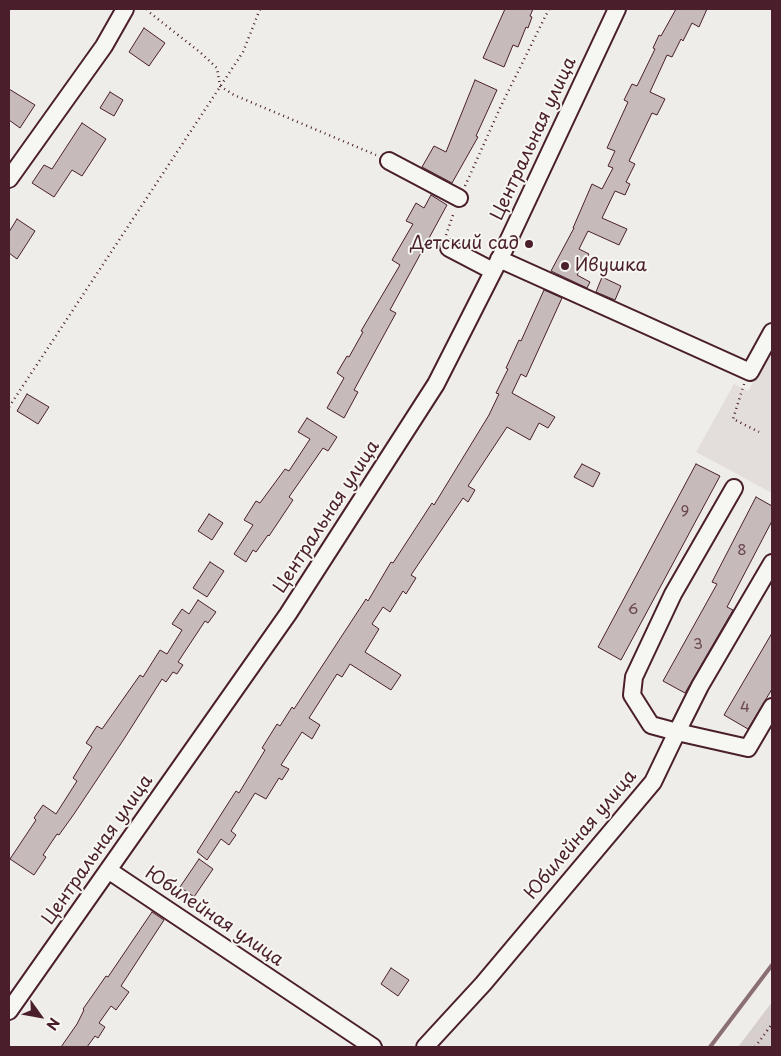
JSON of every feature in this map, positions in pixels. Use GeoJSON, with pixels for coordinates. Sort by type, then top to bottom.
{"type":"FeatureCollection","features":[{"type":"Feature","properties":{"kind":"street"},"geometry":{"type":"LineString","coordinates":[[9,179],[104,46],[125,9]]}},
{"type":"Feature","properties":{"kind":"street","name":"Центральная улица"},"geometry":{"type":"LineString","coordinates":[[9,1011],[288,614],[436,384],[496,265],[617,9]]}},
{"type":"Feature","properties":{"kind":"street"},"geometry":{"type":"LineString","coordinates":[[389,161],[459,198]]}},
{"type":"Feature","properties":{"kind":"street"},"geometry":{"type":"LineString","coordinates":[[448,242],[496,265],[750,372],[772,332]]}},
{"type":"Feature","properties":{"kind":"street"},"geometry":{"type":"LineString","coordinates":[[734,488],[673,594],[634,677],[632,695],[651,725],[748,748],[772,707]]}},
{"type":"Feature","properties":{"kind":"street","name":"Юбилейная улица"},"geometry":{"type":"LineString","coordinates":[[425,1047],[484,984],[653,782],[700,686],[772,563]]}},
{"type":"Feature","properties":{"kind":"street","name":"Юбилейная улица"},"geometry":{"type":"LineString","coordinates":[[108,870],[373,1047]]}},
{"type":"Feature","properties":{"kind":"path"},"geometry":{"type":"LineString","coordinates":[[147,9],[217,68],[220,86],[234,95],[389,161]]}},
{"type":"Feature","properties":{"kind":"path"},"geometry":{"type":"LineString","coordinates":[[9,406],[243,52],[260,9]]}},
{"type":"Feature","properties":{"kind":"path"},"geometry":{"type":"LineString","coordinates":[[448,242],[459,198],[501,106],[549,9]]}},
{"type":"Feature","properties":{"kind":"path"},"geometry":{"type":"LineString","coordinates":[[750,372],[742,388],[733,419],[759,432]]}},
{"type":"Feature","properties":{"kind":"path"},"geometry":{"type":"LineString","coordinates":[[755,1047],[772,1024]]}},
{"type":"Feature","properties":{"kind":"shaded area"},"geometry":{"type":"Polygon","coordinates":[[[772,349],[772,493],[696,452],[734,384],[748,391],[772,349]]]}},
{"type":"Feature","properties":{"kind":"shaded area"},"geometry":{"type":"Polygon","coordinates":[[[772,1002],[772,1047],[738,1047],[772,1002]]]}},
{"type":"Feature","properties":{"kind":"building"},"geometry":{"type":"Polygon","coordinates":[[[505,9],[533,9],[528,28],[526,27],[518,47],[513,45],[504,67],[483,58],[505,9]]]}},
{"type":"Feature","properties":{"kind":"building"},"geometry":{"type":"Polygon","coordinates":[[[676,9],[707,9],[699,27],[692,23],[672,57],[667,55],[650,92],[665,99],[657,115],[652,113],[629,161],[635,164],[626,182],[630,184],[625,195],[615,191],[602,218],[627,229],[619,245],[588,231],[579,249],[589,254],[577,275],[590,282],[587,288],[551,271],[574,228],[592,184],[602,189],[613,168],[608,166],[615,151],[607,148],[628,102],[624,100],[632,84],[637,86],[655,49],[653,48],[659,35],[661,36],[676,9]]]}},
{"type":"Feature","properties":{"kind":"building"},"geometry":{"type":"Polygon","coordinates":[[[144,28],[165,43],[149,66],[129,52],[144,28]]]}},
{"type":"Feature","properties":{"kind":"building"},"geometry":{"type":"Polygon","coordinates":[[[475,80],[497,90],[476,136],[478,137],[452,183],[422,167],[434,146],[446,152],[475,80]]]}},
{"type":"Feature","properties":{"kind":"building"},"geometry":{"type":"Polygon","coordinates":[[[9,89],[35,105],[20,128],[9,120],[9,89]]]}},
{"type":"Feature","properties":{"kind":"building"},"geometry":{"type":"Polygon","coordinates":[[[110,92],[123,100],[114,116],[100,108],[110,92]]]}},
{"type":"Feature","properties":{"kind":"building"},"geometry":{"type":"Polygon","coordinates":[[[82,123],[106,139],[82,176],[72,170],[54,197],[32,183],[44,165],[52,169],[82,123]]]}},
{"type":"Feature","properties":{"kind":"building"},"geometry":{"type":"Polygon","coordinates":[[[431,195],[447,205],[390,310],[396,313],[354,390],[358,392],[344,418],[327,408],[344,378],[337,373],[347,356],[349,357],[363,332],[361,331],[400,265],[392,260],[413,224],[406,221],[416,203],[424,208],[431,195]]]}},
{"type":"Feature","properties":{"kind":"building"},"geometry":{"type":"Polygon","coordinates":[[[17,219],[35,231],[17,259],[9,253],[9,232],[17,219]]]}},
{"type":"Feature","properties":{"kind":"building"},"geometry":{"type":"Polygon","coordinates":[[[602,277],[621,286],[615,300],[596,292],[602,277]]]}},
{"type":"Feature","properties":{"kind":"building"},"geometry":{"type":"Polygon","coordinates":[[[544,290],[562,298],[526,377],[521,374],[512,393],[555,417],[548,428],[539,423],[530,440],[507,427],[468,486],[475,490],[468,502],[463,498],[411,575],[416,578],[406,594],[403,591],[390,612],[383,607],[372,624],[379,629],[365,652],[401,675],[391,690],[350,664],[342,677],[337,674],[309,718],[320,725],[312,739],[302,732],[281,765],[289,769],[282,780],[279,778],[266,799],[255,793],[231,831],[236,835],[229,845],[221,839],[207,860],[197,852],[236,791],[239,793],[265,750],[262,748],[277,724],[280,726],[292,707],[294,709],[366,599],[368,601],[391,562],[393,563],[432,503],[434,505],[489,415],[499,394],[496,393],[508,369],[506,368],[519,340],[521,341],[544,290]]]}},
{"type":"Feature","properties":{"kind":"building"},"geometry":{"type":"Polygon","coordinates":[[[27,394],[49,407],[38,424],[17,411],[27,394]]]}},
{"type":"Feature","properties":{"kind":"building"},"geometry":{"type":"Polygon","coordinates":[[[307,418],[337,437],[328,451],[323,448],[289,497],[293,500],[269,536],[256,552],[253,550],[246,562],[234,554],[253,525],[244,520],[256,501],[260,503],[285,469],[289,471],[310,439],[298,432],[307,418]]]}},
{"type":"Feature","properties":{"kind":"building"},"geometry":{"type":"Polygon","coordinates":[[[582,464],[600,473],[593,487],[574,477],[582,464]]]}},
{"type":"Feature","properties":{"kind":"building"},"geometry":{"type":"Polygon","coordinates":[[[696,464],[720,476],[621,660],[598,647],[696,464]]]}},
{"type":"Feature","properties":{"kind":"building"},"geometry":{"type":"Polygon","coordinates":[[[756,497],[772,506],[772,521],[727,607],[733,610],[685,693],[663,681],[717,584],[712,582],[756,497]]]}},
{"type":"Feature","properties":{"kind":"building"},"geometry":{"type":"Polygon","coordinates":[[[209,514],[223,523],[212,540],[198,531],[209,514]]]}},
{"type":"Feature","properties":{"kind":"building"},"geometry":{"type":"Polygon","coordinates":[[[210,562],[224,571],[207,597],[193,588],[210,562]]]}},
{"type":"Feature","properties":{"kind":"building"},"geometry":{"type":"Polygon","coordinates":[[[198,600],[216,612],[208,623],[205,621],[178,662],[183,665],[177,674],[173,672],[166,682],[162,679],[74,814],[43,855],[46,857],[34,875],[10,859],[36,820],[34,818],[43,805],[56,814],[77,781],[73,778],[92,747],[86,743],[97,726],[102,729],[140,675],[143,677],[160,650],[167,654],[182,630],[172,624],[182,609],[189,614],[198,600]]]}},
{"type":"Feature","properties":{"kind":"building"},"geometry":{"type":"Polygon","coordinates":[[[772,633],[772,689],[748,729],[724,715],[772,633]]]}},
{"type":"Feature","properties":{"kind":"building"},"geometry":{"type":"Polygon","coordinates":[[[199,859],[213,869],[194,897],[180,887],[199,859]]]}},
{"type":"Feature","properties":{"kind":"building"},"geometry":{"type":"Polygon","coordinates":[[[152,912],[164,920],[121,986],[129,992],[116,1010],[111,1006],[99,1023],[105,1027],[98,1038],[95,1036],[87,1047],[61,1047],[77,1024],[83,1009],[106,976],[108,977],[152,912]]]}},
{"type":"Feature","properties":{"kind":"building"},"geometry":{"type":"Polygon","coordinates":[[[391,968],[409,980],[398,996],[381,984],[391,968]]]}},
{"type":"Feature","properties":{"kind":"waterway"},"geometry":{"type":"LineString","coordinates":[[710,1047],[772,965]]}},
{"type":"Feature","properties":{"kind":"place","name":"Детский сад"},"geometry":{"type":"Point","coordinates":[529,244]}},
{"type":"Feature","properties":{"kind":"place","name":"Ивушка"},"geometry":{"type":"Point","coordinates":[565,266]}}]}
